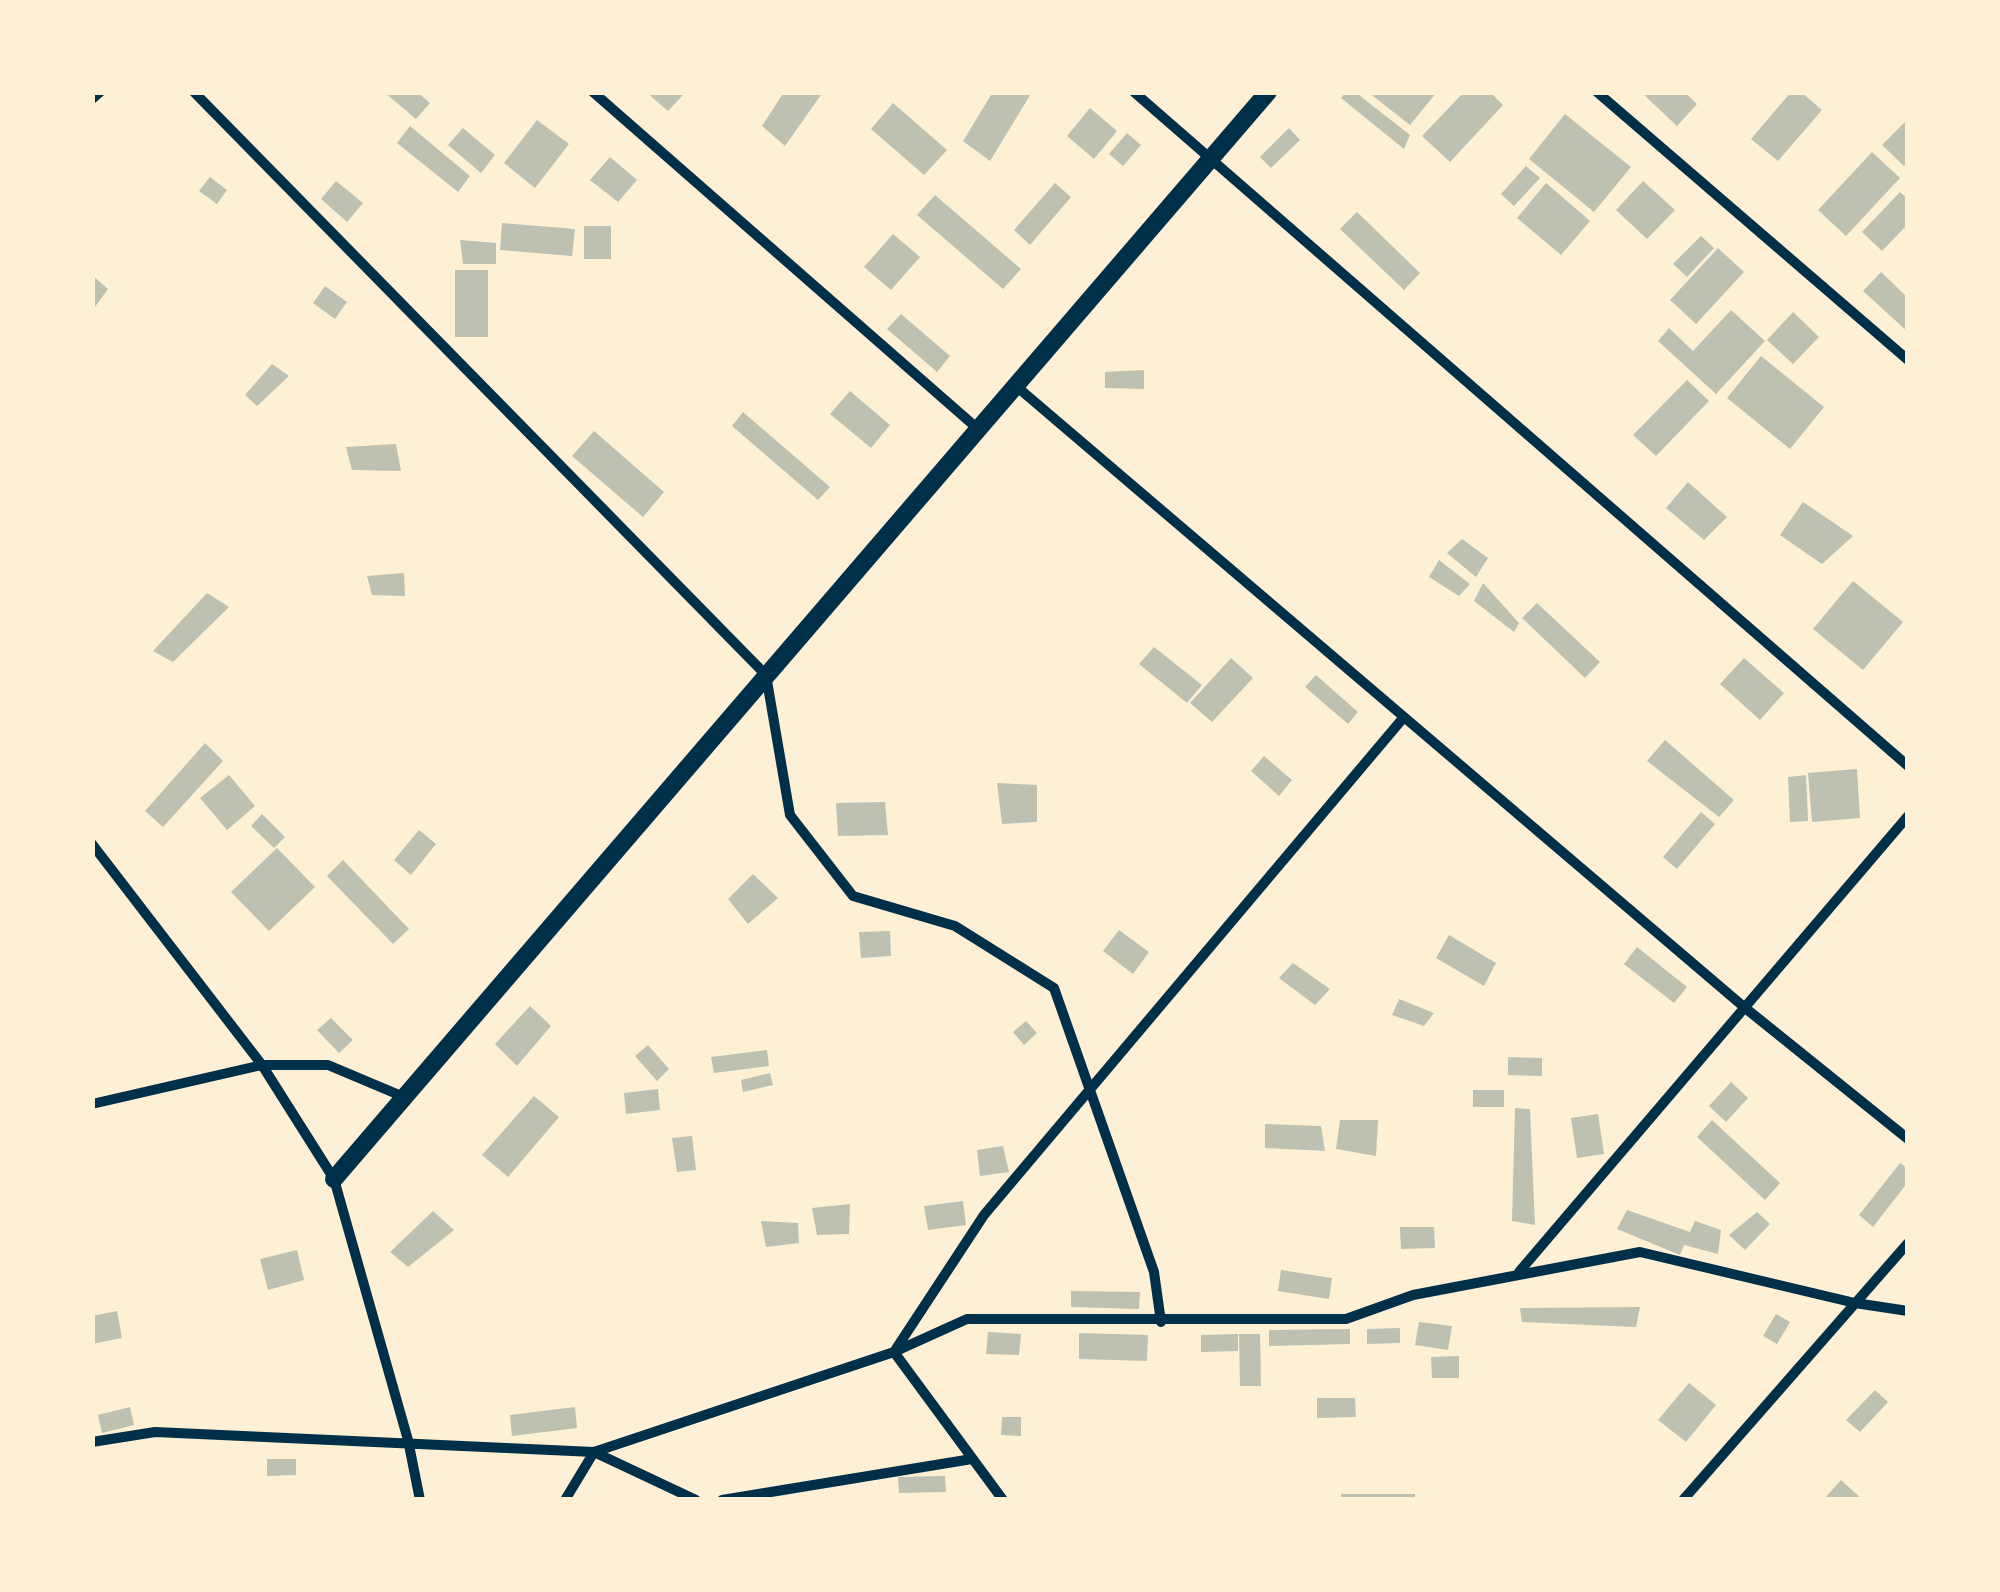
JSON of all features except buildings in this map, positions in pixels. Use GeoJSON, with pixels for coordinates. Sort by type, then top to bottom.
{"type":"FeatureCollection","features":[{"type":"Feature","properties":{"kind":"street"},"geometry":{"type":"LineString","coordinates":[[92,99],[100,92]]}},
{"type":"Feature","properties":{"kind":"street"},"geometry":{"type":"LineString","coordinates":[[194,92],[766,675],[790,815],[853,896],[955,926],[1054,988],[1154,1272],[1161,1322]]}},
{"type":"Feature","properties":{"kind":"street"},"geometry":{"type":"LineString","coordinates":[[593,92],[978,429]]}},
{"type":"Feature","properties":{"kind":"street"},"geometry":{"type":"LineString","coordinates":[[1134,92],[1908,766]]}},
{"type":"Feature","properties":{"kind":"street"},"geometry":{"type":"LineString","coordinates":[[334,1178],[1268,92]]}},
{"type":"Feature","properties":{"kind":"street"},"geometry":{"type":"LineString","coordinates":[[1597,92],[1908,360]]}},
{"type":"Feature","properties":{"kind":"street"},"geometry":{"type":"LineString","coordinates":[[1016,386],[1744,1007],[1908,1139]]}},
{"type":"Feature","properties":{"kind":"street"},"geometry":{"type":"LineString","coordinates":[[894,1352],[984,1215],[1404,717]]}},
{"type":"Feature","properties":{"kind":"street"},"geometry":{"type":"LineString","coordinates":[[1518,1272],[1908,816]]}},
{"type":"Feature","properties":{"kind":"street"},"geometry":{"type":"LineString","coordinates":[[92,844],[262,1065],[334,1178],[408,1440],[420,1500]]}},
{"type":"Feature","properties":{"kind":"street"},"geometry":{"type":"LineString","coordinates":[[92,1104],[262,1065],[328,1065],[404,1097]]}},
{"type":"Feature","properties":{"kind":"street"},"geometry":{"type":"LineString","coordinates":[[1684,1500],[1908,1243]]}},
{"type":"Feature","properties":{"kind":"street"},"geometry":{"type":"LineString","coordinates":[[566,1500],[594,1452],[894,1352],[967,1319],[1346,1319],[1413,1295],[1518,1272],[1640,1252],[1856,1303],[1908,1311]]}},
{"type":"Feature","properties":{"kind":"street"},"geometry":{"type":"LineString","coordinates":[[894,1352],[1003,1500]]}},
{"type":"Feature","properties":{"kind":"street"},"geometry":{"type":"LineString","coordinates":[[92,1442],[155,1432],[408,1440],[594,1452],[696,1500]]}},
{"type":"Feature","properties":{"kind":"street"},"geometry":{"type":"LineString","coordinates":[[722,1500],[972,1459]]}},
{"type":"Feature","properties":{"kind":"street"},"geometry":{"type":"LineString","coordinates":[[992,1484],[993,1500]]}}]}
